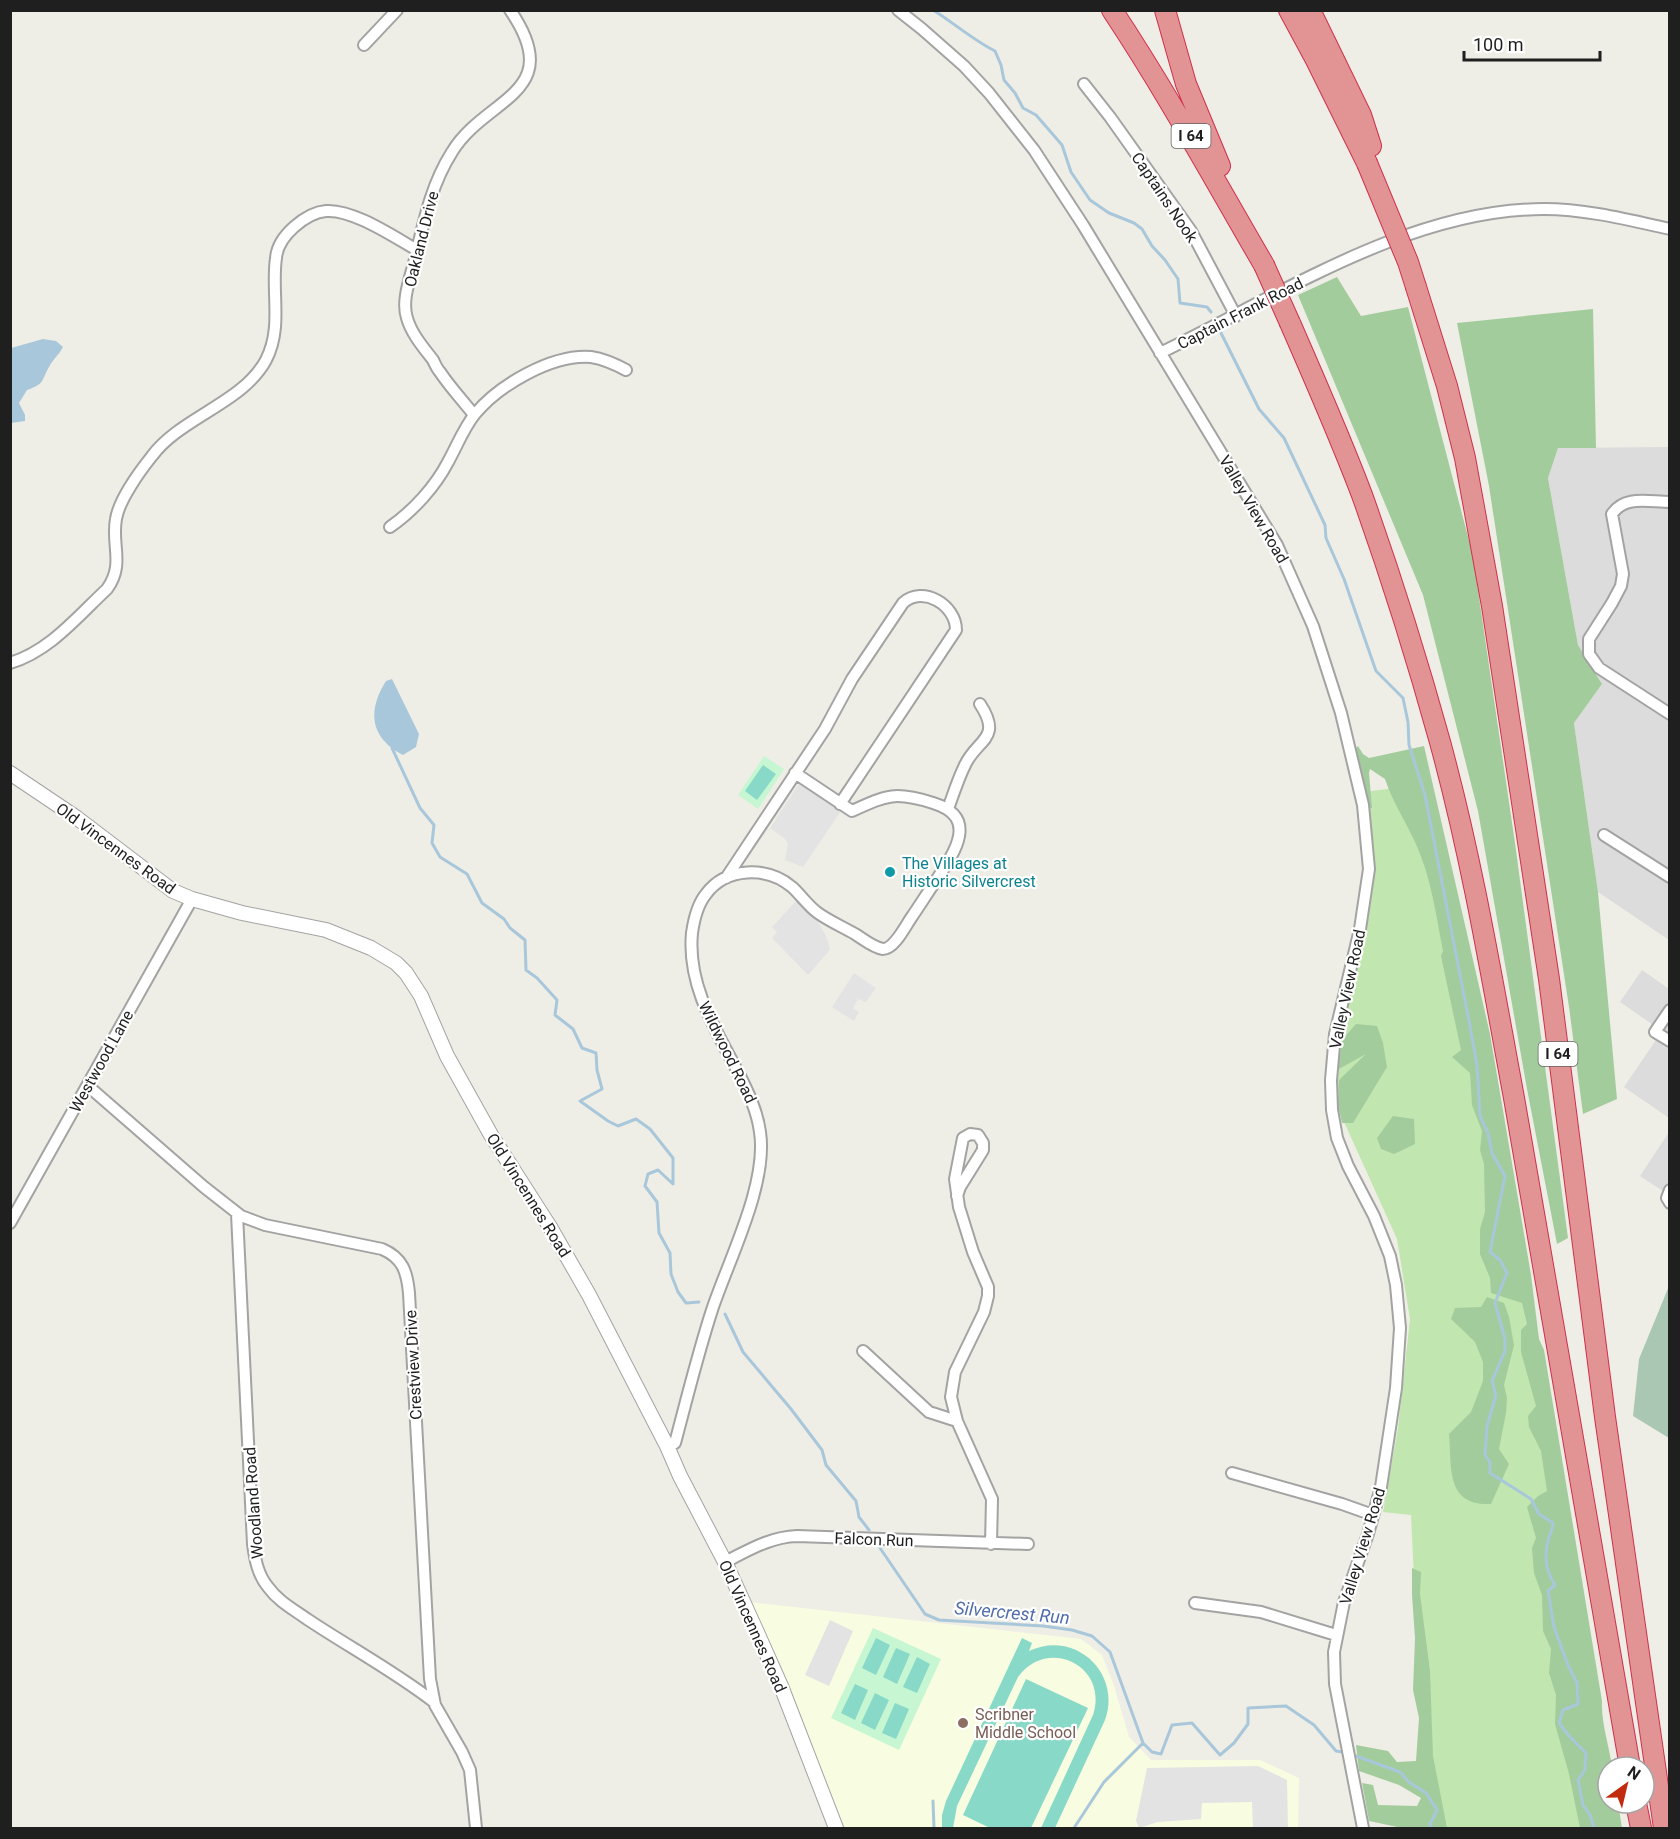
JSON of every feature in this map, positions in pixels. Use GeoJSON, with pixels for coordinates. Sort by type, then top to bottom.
{"type":"FeatureCollection","features":[{"type":"Feature","properties":{"kind":"highway","name":"I 64"},"geometry":{"type":"LineString","coordinates":[[1112,10],[1162,88],[1264,265],[1290,323],[1352,470],[1390,579],[1440,742],[1482,923],[1628,1755]]}},
{"type":"Feature","properties":{"kind":"highway"},"geometry":{"type":"LineString","coordinates":[[1165,10],[1175,52],[1198,116],[1264,265]]}},
{"type":"Feature","properties":{"kind":"highway","name":"I 64"},"geometry":{"type":"LineString","coordinates":[[1289,10],[1371,162],[1416,287],[1447,386],[1465,458],[1494,616],[1545,957],[1605,1417],[1664,1828]]}},
{"type":"Feature","properties":{"kind":"highway"},"geometry":{"type":"LineString","coordinates":[[1310,10],[1361,116],[1371,162]]}},
{"type":"Feature","properties":{"kind":"street"},"geometry":{"type":"LineString","coordinates":[[364,45],[397,10]]}},
{"type":"Feature","properties":{"kind":"street","name":"Oakland Drive"},"geometry":{"type":"LineString","coordinates":[[474,415],[438,370],[406,317],[408,287],[428,203],[450,154],[474,127],[516,93],[528,72],[530,49],[528,41],[521,25],[510,10]]}},
{"type":"Feature","properties":{"kind":"street","name":"Captain Frank Road"},"geometry":{"type":"LineString","coordinates":[[898,10],[964,66],[1023,135],[1083,225],[1160,353],[1236,316],[1308,277],[1378,247],[1445,223],[1487,214],[1544,209],[1574,210],[1670,229]]}},
{"type":"Feature","properties":{"kind":"street","name":"Captains Nook"},"geometry":{"type":"LineString","coordinates":[[1084,84],[1191,231],[1236,316]]}},
{"type":"Feature","properties":{"kind":"street"},"geometry":{"type":"LineString","coordinates":[[10,663],[32,655],[47,644],[112,582],[117,564],[115,528],[118,511],[156,450],[181,429],[247,383],[261,368],[274,341],[276,257],[281,242],[291,229],[318,212],[340,212],[417,250]]}},
{"type":"Feature","properties":{"kind":"street","name":"Valley View Road"},"geometry":{"type":"LineString","coordinates":[[1160,353],[1269,532],[1302,599],[1341,713],[1363,805],[1369,869],[1368,884],[1360,929],[1335,1034],[1333,1117],[1348,1166],[1386,1243],[1394,1271],[1400,1313],[1396,1388],[1381,1487],[1344,1602],[1334,1652],[1335,1684],[1363,1828]]}},
{"type":"Feature","properties":{"kind":"street"},"geometry":{"type":"LineString","coordinates":[[390,527],[425,495],[447,465],[474,415],[522,376],[548,364],[589,357],[605,360],[626,370]]}},
{"type":"Feature","properties":{"kind":"street"},"geometry":{"type":"LineString","coordinates":[[1670,502],[1628,501],[1618,505],[1612,514],[1623,574],[1621,585],[1612,603],[1589,639],[1589,654],[1599,668],[1670,714]]}},
{"type":"Feature","properties":{"kind":"street"},"geometry":{"type":"LineString","coordinates":[[725,878],[825,729],[852,679],[903,603],[908,598],[923,595],[947,608],[956,622],[956,630],[840,804]]}},
{"type":"Feature","properties":{"kind":"street"},"geometry":{"type":"LineString","coordinates":[[948,809],[965,765],[984,741],[989,730],[987,715],[980,704]]}},
{"type":"Feature","properties":{"kind":"street","name":"Old Vincennes Road"},"geometry":{"type":"LineString","coordinates":[[10,773],[76,818],[173,891],[192,899],[242,913],[326,930],[372,948],[396,963],[406,973],[421,996],[447,1056],[491,1136],[589,1295],[667,1446],[725,1562],[781,1686],[836,1828]]}},
{"type":"Feature","properties":{"kind":"street"},"geometry":{"type":"LineString","coordinates":[[725,878],[751,872],[766,874],[785,882],[822,916],[842,925],[881,949],[889,948],[958,845],[959,826],[948,809],[897,794],[887,796],[852,812],[795,773]]}},
{"type":"Feature","properties":{"kind":"street"},"geometry":{"type":"LineString","coordinates":[[1604,835],[1670,877]]}},
{"type":"Feature","properties":{"kind":"street","name":"Wildwood Road"},"geometry":{"type":"LineString","coordinates":[[667,1446],[675,1443],[712,1309],[753,1194],[761,1158],[761,1133],[753,1102],[705,1008],[693,966],[691,940],[695,915],[705,895],[725,878]]}},
{"type":"Feature","properties":{"kind":"street","name":"Westwood Lane"},"geometry":{"type":"LineString","coordinates":[[10,1223],[192,899]]}},
{"type":"Feature","properties":{"kind":"street"},"geometry":{"type":"LineString","coordinates":[[1670,1010],[1655,1032],[1670,1041]]}},
{"type":"Feature","properties":{"kind":"street","name":"Crestview Drive"},"geometry":{"type":"LineString","coordinates":[[88,1086],[237,1214],[265,1225],[382,1249],[398,1259],[407,1274],[428,1660],[434,1702],[470,1770],[476,1828]]}},
{"type":"Feature","properties":{"kind":"street"},"geometry":{"type":"LineString","coordinates":[[957,1196],[960,1187],[983,1150],[982,1141],[975,1134],[967,1134],[962,1142],[961,1160],[955,1179],[957,1196],[959,1207],[973,1252],[988,1287],[988,1296],[984,1312],[963,1353],[953,1381],[951,1396],[957,1420],[992,1499],[991,1544]]}},
{"type":"Feature","properties":{"kind":"street"},"geometry":{"type":"LineString","coordinates":[[1670,1190],[1667,1198],[1670,1203]]}},
{"type":"Feature","properties":{"kind":"street","name":"Woodland Road"},"geometry":{"type":"LineString","coordinates":[[237,1214],[253,1545],[262,1579],[276,1597],[295,1611],[434,1702]]}},
{"type":"Feature","properties":{"kind":"street"},"geometry":{"type":"LineString","coordinates":[[863,1351],[929,1412],[957,1420]]}},
{"type":"Feature","properties":{"kind":"street"},"geometry":{"type":"LineString","coordinates":[[1232,1473],[1373,1515]]}},
{"type":"Feature","properties":{"kind":"street","name":"Falcon Run"},"geometry":{"type":"LineString","coordinates":[[725,1562],[766,1541],[782,1537],[1028,1544]]}},
{"type":"Feature","properties":{"kind":"street"},"geometry":{"type":"LineString","coordinates":[[1195,1603],[1261,1612],[1336,1635]]}},
{"type":"Feature","properties":{"kind":"shaded area"},"geometry":{"type":"Polygon","coordinates":[[[43,339],[56,341],[63,347],[42,382],[27,390],[19,403],[25,415],[25,421],[11,423],[11,348],[43,339]]]}},
{"type":"Feature","properties":{"kind":"shaded area"},"geometry":{"type":"Polygon","coordinates":[[[1669,447],[1669,940],[1598,892],[1574,723],[1602,684],[1578,645],[1548,478],[1558,448],[1669,447]]]}},
{"type":"Feature","properties":{"kind":"shaded area"},"geometry":{"type":"Polygon","coordinates":[[[392,679],[419,734],[416,747],[403,755],[384,740],[375,723],[374,713],[380,692],[386,681],[392,679]]]}},
{"type":"Feature","properties":{"kind":"shaded area"},"geometry":{"type":"Polygon","coordinates":[[[763,765],[776,774],[757,800],[745,791],[763,765]]]}},
{"type":"Feature","properties":{"kind":"shaded area"},"geometry":{"type":"Polygon","coordinates":[[[802,779],[843,808],[803,867],[785,860],[788,843],[770,828],[802,779]]]}},
{"type":"Feature","properties":{"kind":"shaded area"},"geometry":{"type":"Polygon","coordinates":[[[797,900],[814,915],[827,938],[830,950],[808,975],[772,938],[777,932],[772,927],[797,900]]]}},
{"type":"Feature","properties":{"kind":"shaded area"},"geometry":{"type":"Polygon","coordinates":[[[1642,970],[1669,989],[1669,1118],[1624,1087],[1662,1031],[1620,1002],[1642,970]]]}},
{"type":"Feature","properties":{"kind":"shaded area"},"geometry":{"type":"Polygon","coordinates":[[[854,973],[876,988],[866,1002],[858,999],[853,1008],[859,1012],[854,1021],[832,1007],[854,973]]]}},
{"type":"Feature","properties":{"kind":"shaded area"},"geometry":{"type":"Polygon","coordinates":[[[1669,1132],[1669,1195],[1640,1176],[1669,1132]]]}},
{"type":"Feature","properties":{"kind":"shaded area"},"geometry":{"type":"Polygon","coordinates":[[[1669,1286],[1669,1438],[1633,1416],[1639,1359],[1669,1286]]]}},
{"type":"Feature","properties":{"kind":"shaded area","name":"Scribner Middle School"},"geometry":{"type":"Polygon","coordinates":[[[749,1602],[1081,1639],[1102,1655],[1129,1737],[1151,1760],[1260,1760],[1299,1778],[1298,1828],[841,1828],[749,1602]]]}},
{"type":"Feature","properties":{"kind":"shaded area"},"geometry":{"type":"Polygon","coordinates":[[[830,1620],[853,1631],[829,1686],[805,1675],[830,1620]]]}},
{"type":"Feature","properties":{"kind":"shaded area"},"geometry":{"type":"Polygon","coordinates":[[[876,1638],[890,1645],[876,1675],[862,1668],[876,1638]]]}},
{"type":"Feature","properties":{"kind":"shaded area"},"geometry":{"type":"Polygon","coordinates":[[[1022,1638],[1032,1643],[1029,1651],[1046,1646],[1063,1646],[1078,1651],[1091,1660],[1101,1672],[1107,1686],[1109,1703],[1105,1720],[1055,1828],[1041,1828],[1093,1715],[1096,1698],[1092,1683],[1084,1671],[1073,1662],[1059,1658],[1045,1659],[1030,1665],[1018,1677],[957,1806],[953,1828],[942,1828],[942,1815],[946,1801],[1022,1638]]]}},
{"type":"Feature","properties":{"kind":"shaded area"},"geometry":{"type":"Polygon","coordinates":[[[896,1648],[910,1654],[897,1684],[883,1677],[896,1648]]]}},
{"type":"Feature","properties":{"kind":"shaded area"},"geometry":{"type":"Polygon","coordinates":[[[917,1657],[930,1664],[917,1693],[903,1687],[917,1657]]]}},
{"type":"Feature","properties":{"kind":"shaded area"},"geometry":{"type":"Polygon","coordinates":[[[1026,1679],[1088,1708],[1031,1828],[990,1828],[963,1815],[1026,1679]]]}},
{"type":"Feature","properties":{"kind":"shaded area"},"geometry":{"type":"Polygon","coordinates":[[[855,1684],[868,1690],[855,1720],[841,1713],[855,1684]]]}},
{"type":"Feature","properties":{"kind":"shaded area"},"geometry":{"type":"Polygon","coordinates":[[[875,1693],[889,1700],[875,1730],[861,1723],[875,1693]]]}},
{"type":"Feature","properties":{"kind":"shaded area"},"geometry":{"type":"Polygon","coordinates":[[[895,1703],[909,1709],[896,1739],[882,1733],[895,1703]]]}},
{"type":"Feature","properties":{"kind":"shaded area"},"geometry":{"type":"Polygon","coordinates":[[[1258,1766],[1287,1780],[1288,1828],[1253,1828],[1252,1802],[1202,1803],[1201,1819],[1158,1822],[1139,1828],[1136,1821],[1147,1768],[1258,1766]]]}},
{"type":"Feature","properties":{"kind":"green space"},"geometry":{"type":"Polygon","coordinates":[[[1337,277],[1361,316],[1408,307],[1473,556],[1515,843],[1568,1238],[1557,1244],[1478,811],[1423,595],[1298,295],[1337,277]]]}},
{"type":"Feature","properties":{"kind":"green space"},"geometry":{"type":"Polygon","coordinates":[[[1593,309],[1596,448],[1558,448],[1548,478],[1578,645],[1602,684],[1574,723],[1598,892],[1617,1099],[1583,1114],[1569,1007],[1489,486],[1457,323],[1593,309]]]}},
{"type":"Feature","properties":{"kind":"green space"},"geometry":{"type":"Polygon","coordinates":[[[1358,746],[1369,758],[1424,746],[1490,1034],[1531,1275],[1539,1339],[1544,1350],[1602,1701],[1610,1755],[1596,1755],[1596,1815],[1620,1815],[1622,1828],[1580,1828],[1569,1774],[1555,1724],[1556,1695],[1549,1673],[1551,1649],[1543,1631],[1542,1595],[1534,1573],[1532,1548],[1536,1538],[1527,1507],[1547,1491],[1541,1451],[1529,1427],[1528,1416],[1536,1406],[1521,1352],[1521,1330],[1527,1324],[1522,1303],[1491,1293],[1490,1278],[1480,1254],[1480,1229],[1485,1212],[1484,1164],[1480,1150],[1482,1131],[1472,1105],[1470,1073],[1452,1057],[1461,1050],[1425,868],[1385,779],[1370,769],[1372,808],[1368,808],[1355,749],[1358,746]]]}},
{"type":"Feature","properties":{"kind":"green space"},"geometry":{"type":"Polygon","coordinates":[[[764,756],[784,769],[758,809],[738,795],[764,756]]]}},
{"type":"Feature","properties":{"kind":"green space"},"geometry":{"type":"Polygon","coordinates":[[[1428,784],[1493,1117],[1599,1755],[1596,1755],[1596,1815],[1609,1815],[1611,1828],[1439,1828],[1423,1769],[1411,1515],[1383,1512],[1398,1428],[1410,1319],[1397,1239],[1335,1102],[1338,1035],[1365,921],[1363,792],[1428,784]]]}},
{"type":"Feature","properties":{"kind":"green space"},"geometry":{"type":"Polygon","coordinates":[[[1356,1024],[1377,1026],[1383,1043],[1387,1067],[1353,1123],[1342,1123],[1338,1105],[1339,1080],[1366,1054],[1337,1070],[1343,1039],[1356,1024]]]}},
{"type":"Feature","properties":{"kind":"green space"},"geometry":{"type":"Polygon","coordinates":[[[1393,1116],[1414,1119],[1415,1144],[1394,1154],[1381,1149],[1377,1138],[1393,1116]]]}},
{"type":"Feature","properties":{"kind":"green space"},"geometry":{"type":"Polygon","coordinates":[[[1487,1297],[1504,1303],[1514,1345],[1504,1385],[1507,1398],[1506,1413],[1499,1449],[1509,1464],[1491,1504],[1476,1503],[1465,1499],[1458,1491],[1451,1471],[1449,1434],[1471,1412],[1483,1381],[1483,1362],[1475,1342],[1451,1319],[1455,1308],[1481,1307],[1487,1297]]]}},
{"type":"Feature","properties":{"kind":"green space"},"geometry":{"type":"Polygon","coordinates":[[[1412,1568],[1421,1572],[1420,1594],[1430,1671],[1433,1756],[1447,1828],[1402,1828],[1369,1821],[1362,1783],[1373,1785],[1378,1805],[1417,1806],[1421,1798],[1399,1785],[1359,1771],[1356,1745],[1388,1751],[1397,1762],[1416,1761],[1419,1718],[1413,1690],[1415,1638],[1412,1568]]]}},
{"type":"Feature","properties":{"kind":"green space"},"geometry":{"type":"Polygon","coordinates":[[[873,1628],[941,1659],[899,1750],[831,1718],[873,1628]]]}},
{"type":"Feature","properties":{"kind":"waterway"},"geometry":{"type":"LineString","coordinates":[[933,10],[995,51],[1004,80],[1015,93],[1023,108],[1036,115],[1062,145],[1071,172],[1090,200],[1109,213],[1134,223],[1142,229],[1152,246],[1178,279],[1180,303],[1207,307],[1211,312]]}},
{"type":"Feature","properties":{"kind":"waterway"},"geometry":{"type":"LineString","coordinates":[[1220,331],[1259,409],[1284,438],[1325,525],[1326,538],[1344,579],[1376,671],[1403,698],[1408,722],[1409,745],[1425,795],[1469,1021],[1477,1065],[1480,1116],[1488,1133],[1492,1153],[1505,1176],[1490,1252],[1500,1260],[1507,1273],[1495,1303],[1505,1339],[1505,1351],[1492,1381],[1496,1395],[1487,1426],[1485,1455],[1490,1462],[1490,1473],[1531,1499],[1539,1514],[1553,1523],[1546,1559],[1555,1585],[1548,1591],[1554,1627],[1577,1683],[1578,1704],[1563,1710],[1559,1723],[1586,1753],[1585,1770],[1578,1780],[1583,1805],[1590,1815],[1594,1828]]}},
{"type":"Feature","properties":{"kind":"waterway","name":"Silvercrest Run"},"geometry":{"type":"LineString","coordinates":[[392,748],[420,808],[434,825],[432,843],[440,857],[467,874],[482,903],[504,919],[510,928],[525,940],[526,970],[537,978],[557,1000],[555,1015],[573,1029],[582,1048],[596,1053],[597,1070],[602,1089],[580,1101],[618,1126],[636,1119],[650,1129],[673,1158],[673,1184],[658,1170],[648,1174],[645,1186],[657,1202],[659,1233],[670,1253],[671,1274],[678,1292],[686,1303],[699,1302]]}},
{"type":"Feature","properties":{"kind":"waterway","name":"Silvercrest Run"},"geometry":{"type":"LineString","coordinates":[[725,1314],[743,1352],[822,1450],[826,1465],[856,1501],[859,1517],[869,1530]]}},
{"type":"Feature","properties":{"kind":"waterway","name":"Silvercrest Run"},"geometry":{"type":"LineString","coordinates":[[880,1548],[925,1614],[939,1620],[1043,1626],[1072,1630],[1092,1636],[1110,1652],[1143,1743],[1152,1752],[1161,1754],[1172,1725],[1192,1723],[1220,1755],[1234,1743],[1248,1724],[1248,1708],[1286,1706],[1314,1725],[1336,1751],[1342,1752]]}},
{"type":"Feature","properties":{"kind":"waterway"},"geometry":{"type":"LineString","coordinates":[[1074,1828],[1104,1782],[1143,1743]]}},
{"type":"Feature","properties":{"kind":"waterway","name":"Silvercrest Run"},"geometry":{"type":"LineString","coordinates":[[1356,1756],[1400,1772],[1409,1782],[1426,1793],[1437,1810],[1430,1824],[1431,1828]]}},
{"type":"Feature","properties":{"kind":"waterway"},"geometry":{"type":"LineString","coordinates":[[933,1801],[934,1828]]}},
{"type":"Feature","properties":{"kind":"place","name":"The Villages at Historic Silvercrest"},"geometry":{"type":"Point","coordinates":[890,872]}},
{"type":"Feature","properties":{"kind":"place","name":"Scribner Middle School"},"geometry":{"type":"Point","coordinates":[963,1723]}}]}
